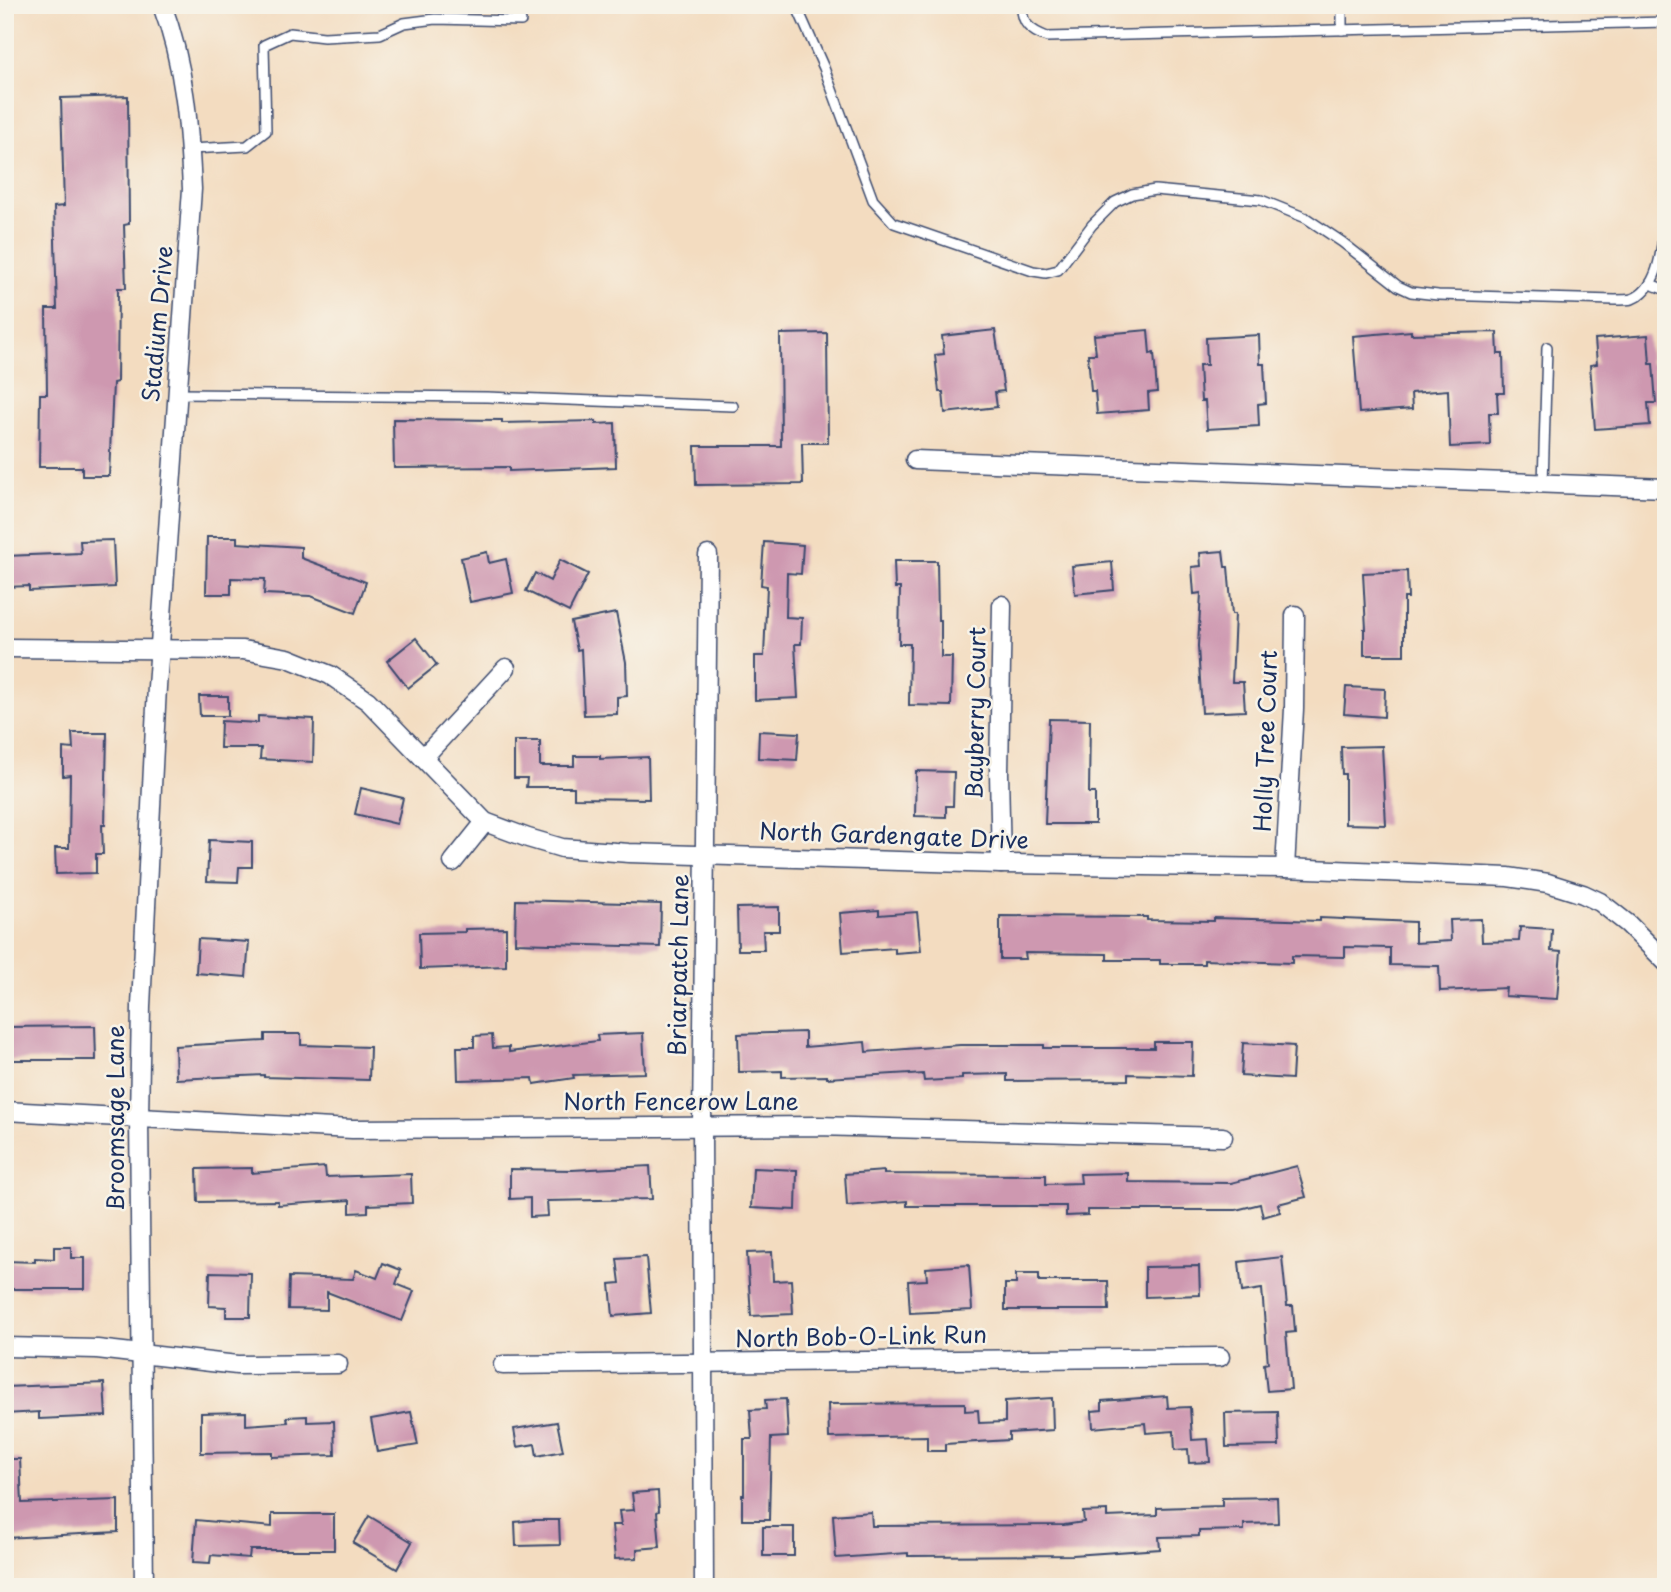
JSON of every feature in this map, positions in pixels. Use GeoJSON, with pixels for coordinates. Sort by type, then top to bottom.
{"type":"FeatureCollection","features":[{"type":"Feature","properties":{"kind":"street","name":"Stadium Drive"},"geometry":{"type":"LineString","coordinates":[[160,650],[192,189],[185,87],[178,53],[162,5]]}},
{"type":"Feature","properties":{"kind":"street"},"geometry":{"type":"LineString","coordinates":[[915,460],[1666,488]]}},
{"type":"Feature","properties":{"kind":"street","name":"Briarpatch Lane"},"geometry":{"type":"LineString","coordinates":[[704,1587],[702,1126],[708,555]]}},
{"type":"Feature","properties":{"kind":"street","name":"Bayberry Court"},"geometry":{"type":"LineString","coordinates":[[1000,864],[1002,605]]}},
{"type":"Feature","properties":{"kind":"street","name":"Holly Tree Court"},"geometry":{"type":"LineString","coordinates":[[1285,868],[1294,709],[1295,615]]}},
{"type":"Feature","properties":{"kind":"street","name":"North Gardengate Drive"},"geometry":{"type":"LineString","coordinates":[[5,648],[243,650],[288,658],[330,675],[368,701],[485,822],[528,838],[573,849],[1000,864],[1285,868],[1465,874],[1548,883],[1583,894],[1600,902],[1628,924],[1666,962]]}},
{"type":"Feature","properties":{"kind":"street","name":"Broomsage Lane"},"geometry":{"type":"LineString","coordinates":[[144,1587],[139,1118],[141,1006],[160,650]]}},
{"type":"Feature","properties":{"kind":"street"},"geometry":{"type":"LineString","coordinates":[[423,758],[506,668]]}},
{"type":"Feature","properties":{"kind":"street"},"geometry":{"type":"LineString","coordinates":[[453,862],[485,822]]}},
{"type":"Feature","properties":{"kind":"street","name":"North Fencerow Lane"},"geometry":{"type":"LineString","coordinates":[[5,1111],[352,1129],[817,1126],[1223,1137]]}},
{"type":"Feature","properties":{"kind":"street"},"geometry":{"type":"LineString","coordinates":[[5,1347],[142,1353],[237,1365],[338,1364]]}},
{"type":"Feature","properties":{"kind":"street","name":"North Bob-O-Link Run"},"geometry":{"type":"LineString","coordinates":[[503,1365],[1220,1357]]}},
{"type":"Feature","properties":{"kind":"lane"},"geometry":{"type":"LineString","coordinates":[[796,5],[824,68],[873,200],[882,212],[894,223],[1033,271],[1046,273],[1058,270],[1092,225],[1115,202],[1132,194],[1155,190],[1261,200],[1306,218],[1398,286],[1411,292],[1438,295],[1633,299],[1650,284],[1659,264],[1666,214]]}},
{"type":"Feature","properties":{"kind":"lane"},"geometry":{"type":"LineString","coordinates":[[1021,5],[1021,15],[1030,30],[1047,37],[1666,22]]}},
{"type":"Feature","properties":{"kind":"lane"},"geometry":{"type":"LineString","coordinates":[[1342,5],[1342,30]]}},
{"type":"Feature","properties":{"kind":"lane"},"geometry":{"type":"LineString","coordinates":[[190,149],[247,146],[266,131],[264,45],[290,33],[324,37],[380,34],[404,23],[435,19],[521,21]]}},
{"type":"Feature","properties":{"kind":"lane"},"geometry":{"type":"LineString","coordinates":[[1650,284],[1666,290]]}},
{"type":"Feature","properties":{"kind":"lane"},"geometry":{"type":"LineString","coordinates":[[1543,484],[1547,347]]}},
{"type":"Feature","properties":{"kind":"lane"},"geometry":{"type":"LineString","coordinates":[[177,394],[487,397],[733,406]]}},
{"type":"Feature","properties":{"kind":"building"},"geometry":{"type":"Polygon","coordinates":[[[128,96],[129,224],[124,225],[126,288],[118,288],[117,382],[113,383],[109,476],[82,476],[82,467],[39,467],[40,394],[47,394],[46,309],[57,309],[54,207],[64,206],[61,98],[128,96]]]}},
{"type":"Feature","properties":{"kind":"building"},"geometry":{"type":"Polygon","coordinates":[[[995,330],[1004,391],[995,392],[997,407],[945,413],[943,392],[939,392],[935,355],[944,354],[942,336],[995,330]]]}},
{"type":"Feature","properties":{"kind":"building"},"geometry":{"type":"Polygon","coordinates":[[[1148,330],[1150,354],[1154,353],[1157,392],[1148,393],[1149,410],[1097,414],[1095,391],[1091,391],[1088,354],[1096,354],[1094,335],[1148,330]]]}},
{"type":"Feature","properties":{"kind":"building"},"geometry":{"type":"Polygon","coordinates":[[[1411,331],[1411,334],[1497,332],[1498,354],[1503,354],[1504,393],[1497,393],[1498,413],[1489,413],[1490,445],[1450,447],[1448,390],[1411,393],[1412,409],[1359,413],[1353,336],[1411,331]]]}},
{"type":"Feature","properties":{"kind":"building"},"geometry":{"type":"Polygon","coordinates":[[[827,333],[828,443],[802,443],[803,484],[696,485],[695,446],[781,446],[780,334],[827,333]]]}},
{"type":"Feature","properties":{"kind":"building"},"geometry":{"type":"Polygon","coordinates":[[[1259,335],[1266,403],[1258,404],[1259,426],[1207,429],[1205,401],[1201,401],[1199,365],[1207,365],[1206,338],[1259,335]]]}},
{"type":"Feature","properties":{"kind":"building"},"geometry":{"type":"Polygon","coordinates":[[[1648,335],[1656,403],[1648,403],[1650,425],[1595,429],[1590,365],[1597,364],[1595,339],[1648,335]]]}},
{"type":"Feature","properties":{"kind":"building"},"geometry":{"type":"Polygon","coordinates":[[[393,419],[615,423],[616,467],[509,471],[509,467],[394,468],[393,419]]]}},
{"type":"Feature","properties":{"kind":"building"},"geometry":{"type":"Polygon","coordinates":[[[207,537],[237,537],[237,543],[301,547],[301,558],[366,582],[355,613],[311,596],[264,594],[265,579],[231,578],[231,594],[206,594],[207,537]]]}},
{"type":"Feature","properties":{"kind":"building"},"geometry":{"type":"Polygon","coordinates":[[[113,540],[115,587],[29,591],[29,586],[5,587],[5,556],[81,553],[80,541],[113,540]]]}},
{"type":"Feature","properties":{"kind":"building"},"geometry":{"type":"Polygon","coordinates":[[[764,542],[803,545],[801,574],[787,573],[786,617],[802,618],[801,644],[795,644],[798,698],[755,700],[755,656],[764,656],[767,586],[761,585],[764,542]]]}},
{"type":"Feature","properties":{"kind":"building"},"geometry":{"type":"Polygon","coordinates":[[[1223,551],[1225,567],[1228,567],[1232,614],[1235,614],[1232,682],[1243,682],[1245,711],[1202,713],[1198,646],[1201,593],[1194,594],[1192,567],[1201,566],[1200,553],[1223,551]]]}},
{"type":"Feature","properties":{"kind":"building"},"geometry":{"type":"Polygon","coordinates":[[[487,552],[489,563],[506,559],[513,593],[470,602],[461,558],[487,552]]]}},
{"type":"Feature","properties":{"kind":"building"},"geometry":{"type":"Polygon","coordinates":[[[560,560],[588,574],[569,612],[526,591],[535,573],[550,581],[560,560]]]}},
{"type":"Feature","properties":{"kind":"building"},"geometry":{"type":"Polygon","coordinates":[[[894,561],[937,561],[941,657],[952,657],[951,706],[909,705],[910,644],[899,644],[900,588],[895,588],[894,561]]]}},
{"type":"Feature","properties":{"kind":"building"},"geometry":{"type":"Polygon","coordinates":[[[1112,562],[1114,590],[1075,594],[1072,566],[1112,562]]]}},
{"type":"Feature","properties":{"kind":"building"},"geometry":{"type":"Polygon","coordinates":[[[1407,571],[1404,655],[1364,655],[1366,629],[1363,573],[1407,571]]]}},
{"type":"Feature","properties":{"kind":"building"},"geometry":{"type":"Polygon","coordinates":[[[616,613],[626,662],[627,696],[617,697],[617,714],[584,715],[581,649],[577,650],[571,622],[616,613]]]}},
{"type":"Feature","properties":{"kind":"building"},"geometry":{"type":"Polygon","coordinates":[[[416,638],[437,665],[408,688],[387,661],[416,638]]]}},
{"type":"Feature","properties":{"kind":"building"},"geometry":{"type":"Polygon","coordinates":[[[1346,687],[1385,689],[1384,717],[1344,714],[1346,687]]]}},
{"type":"Feature","properties":{"kind":"building"},"geometry":{"type":"Polygon","coordinates":[[[199,696],[228,696],[228,716],[200,716],[199,696]]]}},
{"type":"Feature","properties":{"kind":"building"},"geometry":{"type":"Polygon","coordinates":[[[258,716],[314,719],[313,762],[260,759],[261,748],[220,748],[221,721],[258,723],[258,716]]]}},
{"type":"Feature","properties":{"kind":"building"},"geometry":{"type":"Polygon","coordinates":[[[1049,719],[1090,720],[1089,793],[1095,793],[1095,824],[1045,824],[1049,719]]]}},
{"type":"Feature","properties":{"kind":"building"},"geometry":{"type":"Polygon","coordinates":[[[759,731],[799,733],[797,760],[758,758],[759,731]]]}},
{"type":"Feature","properties":{"kind":"building"},"geometry":{"type":"Polygon","coordinates":[[[72,733],[107,733],[103,854],[96,854],[96,873],[56,874],[55,848],[69,848],[70,775],[63,776],[63,748],[73,749],[72,733]]]}},
{"type":"Feature","properties":{"kind":"building"},"geometry":{"type":"Polygon","coordinates":[[[514,741],[540,741],[540,766],[574,766],[574,756],[600,756],[600,759],[648,757],[649,799],[574,798],[574,787],[526,787],[527,778],[514,778],[514,741]]]}},
{"type":"Feature","properties":{"kind":"building"},"geometry":{"type":"Polygon","coordinates":[[[1382,746],[1386,825],[1345,824],[1345,774],[1342,774],[1341,747],[1382,746]]]}},
{"type":"Feature","properties":{"kind":"building"},"geometry":{"type":"Polygon","coordinates":[[[916,771],[954,772],[953,806],[946,806],[946,817],[915,816],[916,771]]]}},
{"type":"Feature","properties":{"kind":"building"},"geometry":{"type":"Polygon","coordinates":[[[361,788],[403,798],[397,824],[355,814],[361,788]]]}},
{"type":"Feature","properties":{"kind":"building"},"geometry":{"type":"Polygon","coordinates":[[[209,840],[252,842],[252,867],[239,867],[238,882],[207,881],[209,840]]]}},
{"type":"Feature","properties":{"kind":"building"},"geometry":{"type":"Polygon","coordinates":[[[516,900],[661,904],[660,947],[515,943],[516,900]]]}},
{"type":"Feature","properties":{"kind":"building"},"geometry":{"type":"Polygon","coordinates":[[[779,907],[779,931],[763,931],[764,950],[738,950],[737,908],[779,907]]]}},
{"type":"Feature","properties":{"kind":"building"},"geometry":{"type":"Polygon","coordinates":[[[879,910],[879,915],[917,912],[921,951],[895,953],[895,948],[843,952],[840,913],[879,910]]]}},
{"type":"Feature","properties":{"kind":"building"},"geometry":{"type":"Polygon","coordinates":[[[1000,916],[1147,917],[1147,920],[1214,921],[1214,918],[1320,921],[1320,918],[1415,922],[1415,943],[1451,941],[1450,920],[1481,919],[1482,942],[1519,941],[1520,927],[1552,929],[1551,951],[1561,952],[1557,999],[1505,996],[1506,988],[1440,991],[1439,966],[1390,965],[1390,948],[1345,947],[1345,957],[1292,956],[1292,963],[1204,960],[1204,964],[1160,964],[1160,960],[1107,960],[1107,954],[1025,953],[1026,959],[1000,959],[1000,916]]]}},
{"type":"Feature","properties":{"kind":"building"},"geometry":{"type":"Polygon","coordinates":[[[506,928],[506,966],[420,969],[419,933],[506,928]]]}},
{"type":"Feature","properties":{"kind":"building"},"geometry":{"type":"Polygon","coordinates":[[[198,939],[249,942],[246,977],[196,973],[198,939]]]}},
{"type":"Feature","properties":{"kind":"building"},"geometry":{"type":"Polygon","coordinates":[[[95,1026],[96,1060],[5,1060],[5,1027],[95,1026]]]}},
{"type":"Feature","properties":{"kind":"building"},"geometry":{"type":"Polygon","coordinates":[[[805,1032],[805,1047],[865,1042],[866,1052],[960,1045],[1154,1048],[1154,1042],[1193,1042],[1192,1076],[1128,1074],[1128,1080],[1007,1081],[1007,1074],[962,1075],[962,1079],[924,1081],[923,1074],[910,1073],[827,1078],[782,1077],[782,1071],[739,1072],[738,1034],[805,1032]]]}},
{"type":"Feature","properties":{"kind":"building"},"geometry":{"type":"Polygon","coordinates":[[[643,1033],[645,1073],[573,1075],[574,1078],[534,1084],[533,1078],[458,1080],[457,1047],[474,1047],[474,1036],[492,1035],[493,1048],[509,1047],[509,1052],[598,1041],[597,1035],[643,1033]]]}},
{"type":"Feature","properties":{"kind":"building"},"geometry":{"type":"Polygon","coordinates":[[[265,1034],[301,1034],[301,1045],[370,1047],[369,1080],[264,1075],[176,1079],[175,1046],[265,1041],[265,1034]]]}},
{"type":"Feature","properties":{"kind":"building"},"geometry":{"type":"Polygon","coordinates":[[[1243,1043],[1294,1046],[1292,1079],[1241,1076],[1243,1043]]]}},
{"type":"Feature","properties":{"kind":"building"},"geometry":{"type":"Polygon","coordinates":[[[650,1166],[652,1199],[547,1201],[548,1216],[530,1217],[530,1198],[510,1199],[510,1169],[572,1170],[650,1166]]]}},
{"type":"Feature","properties":{"kind":"building"},"geometry":{"type":"Polygon","coordinates":[[[1297,1166],[1306,1197],[1278,1204],[1280,1212],[1263,1217],[1260,1204],[1236,1210],[1088,1210],[1088,1215],[1066,1216],[1066,1206],[907,1206],[907,1201],[847,1206],[845,1174],[884,1171],[884,1174],[1046,1175],[1046,1184],[1081,1183],[1080,1174],[1128,1173],[1128,1182],[1231,1183],[1297,1166]]]}},
{"type":"Feature","properties":{"kind":"building"},"geometry":{"type":"Polygon","coordinates":[[[325,1167],[326,1177],[411,1174],[412,1203],[368,1205],[368,1212],[350,1213],[350,1200],[278,1205],[278,1201],[198,1202],[197,1169],[252,1168],[252,1173],[325,1167]]]}},
{"type":"Feature","properties":{"kind":"building"},"geometry":{"type":"Polygon","coordinates":[[[753,1168],[797,1170],[796,1210],[751,1208],[753,1168]]]}},
{"type":"Feature","properties":{"kind":"building"},"geometry":{"type":"Polygon","coordinates":[[[54,1247],[71,1247],[71,1258],[85,1258],[85,1289],[5,1289],[5,1261],[35,1262],[35,1258],[54,1259],[54,1247]]]}},
{"type":"Feature","properties":{"kind":"building"},"geometry":{"type":"Polygon","coordinates":[[[772,1252],[773,1281],[791,1280],[793,1314],[751,1316],[747,1253],[772,1252]]]}},
{"type":"Feature","properties":{"kind":"building"},"geometry":{"type":"Polygon","coordinates":[[[646,1257],[651,1313],[613,1316],[610,1284],[620,1283],[617,1259],[646,1257]]]}},
{"type":"Feature","properties":{"kind":"building"},"geometry":{"type":"Polygon","coordinates":[[[1282,1257],[1287,1306],[1293,1306],[1295,1332],[1286,1333],[1291,1389],[1267,1391],[1264,1364],[1268,1363],[1262,1289],[1242,1292],[1239,1262],[1282,1257]]]}},
{"type":"Feature","properties":{"kind":"building"},"geometry":{"type":"Polygon","coordinates":[[[383,1263],[401,1270],[396,1284],[414,1291],[402,1321],[327,1292],[327,1310],[288,1309],[289,1277],[353,1279],[356,1270],[377,1278],[383,1263]]]}},
{"type":"Feature","properties":{"kind":"building"},"geometry":{"type":"Polygon","coordinates":[[[969,1265],[972,1310],[910,1313],[908,1281],[927,1280],[926,1268],[969,1265]]]}},
{"type":"Feature","properties":{"kind":"building"},"geometry":{"type":"Polygon","coordinates":[[[1199,1266],[1200,1295],[1145,1297],[1145,1267],[1199,1266]]]}},
{"type":"Feature","properties":{"kind":"building"},"geometry":{"type":"Polygon","coordinates":[[[210,1272],[251,1273],[250,1317],[226,1317],[226,1307],[209,1306],[210,1272]]]}},
{"type":"Feature","properties":{"kind":"building"},"geometry":{"type":"Polygon","coordinates":[[[1016,1274],[1039,1274],[1039,1281],[1108,1281],[1109,1310],[1005,1310],[1005,1284],[1016,1284],[1016,1274]]]}},
{"type":"Feature","properties":{"kind":"building"},"geometry":{"type":"Polygon","coordinates":[[[104,1383],[106,1416],[39,1419],[39,1412],[5,1414],[5,1387],[104,1383]]]}},
{"type":"Feature","properties":{"kind":"building"},"geometry":{"type":"Polygon","coordinates":[[[1167,1396],[1168,1408],[1190,1407],[1192,1440],[1208,1439],[1210,1462],[1189,1463],[1188,1449],[1175,1450],[1174,1431],[1146,1433],[1145,1423],[1093,1428],[1092,1411],[1102,1410],[1102,1401],[1167,1396]]]}},
{"type":"Feature","properties":{"kind":"building"},"geometry":{"type":"Polygon","coordinates":[[[1052,1398],[1053,1430],[1009,1433],[1009,1440],[945,1444],[945,1451],[927,1451],[927,1436],[829,1438],[828,1404],[965,1403],[965,1411],[978,1410],[979,1423],[1005,1422],[1005,1401],[1052,1398]]]}},
{"type":"Feature","properties":{"kind":"building"},"geometry":{"type":"Polygon","coordinates":[[[786,1399],[788,1437],[771,1438],[769,1520],[742,1520],[744,1439],[752,1439],[750,1410],[766,1409],[765,1400],[786,1399]]]}},
{"type":"Feature","properties":{"kind":"building"},"geometry":{"type":"Polygon","coordinates":[[[246,1412],[246,1425],[288,1422],[287,1417],[307,1416],[307,1422],[334,1421],[335,1455],[272,1457],[272,1452],[201,1453],[201,1413],[246,1412]]]}},
{"type":"Feature","properties":{"kind":"building"},"geometry":{"type":"Polygon","coordinates":[[[411,1412],[418,1445],[377,1452],[371,1419],[411,1412]]]}},
{"type":"Feature","properties":{"kind":"building"},"geometry":{"type":"Polygon","coordinates":[[[1278,1412],[1279,1446],[1226,1447],[1225,1413],[1278,1412]]]}},
{"type":"Feature","properties":{"kind":"building"},"geometry":{"type":"Polygon","coordinates":[[[557,1422],[563,1451],[537,1456],[535,1444],[517,1447],[514,1429],[557,1422]]]}},
{"type":"Feature","properties":{"kind":"building"},"geometry":{"type":"Polygon","coordinates":[[[5,1459],[20,1459],[22,1503],[118,1500],[118,1532],[5,1538],[5,1459]]]}},
{"type":"Feature","properties":{"kind":"building"},"geometry":{"type":"Polygon","coordinates":[[[658,1491],[660,1547],[637,1549],[637,1558],[615,1559],[612,1525],[621,1525],[619,1511],[634,1510],[632,1493],[658,1491]]]}},
{"type":"Feature","properties":{"kind":"building"},"geometry":{"type":"Polygon","coordinates":[[[1277,1497],[1278,1523],[1244,1524],[1244,1530],[1199,1531],[1199,1536],[1159,1537],[1160,1549],[1073,1555],[908,1556],[908,1553],[836,1558],[833,1515],[871,1512],[872,1526],[1064,1525],[1084,1522],[1083,1512],[1107,1511],[1107,1517],[1157,1515],[1157,1508],[1222,1506],[1222,1498],[1277,1497]]]}},
{"type":"Feature","properties":{"kind":"building"},"geometry":{"type":"Polygon","coordinates":[[[272,1514],[334,1514],[334,1550],[250,1550],[249,1558],[211,1555],[210,1563],[193,1562],[196,1520],[272,1527],[272,1514]]]}},
{"type":"Feature","properties":{"kind":"building"},"geometry":{"type":"Polygon","coordinates":[[[369,1516],[412,1542],[397,1569],[353,1543],[369,1516]]]}},
{"type":"Feature","properties":{"kind":"building"},"geometry":{"type":"Polygon","coordinates":[[[559,1520],[560,1545],[516,1546],[515,1522],[559,1520]]]}},
{"type":"Feature","properties":{"kind":"building"},"geometry":{"type":"Polygon","coordinates":[[[763,1527],[794,1527],[794,1556],[763,1556],[763,1527]]]}}]}
